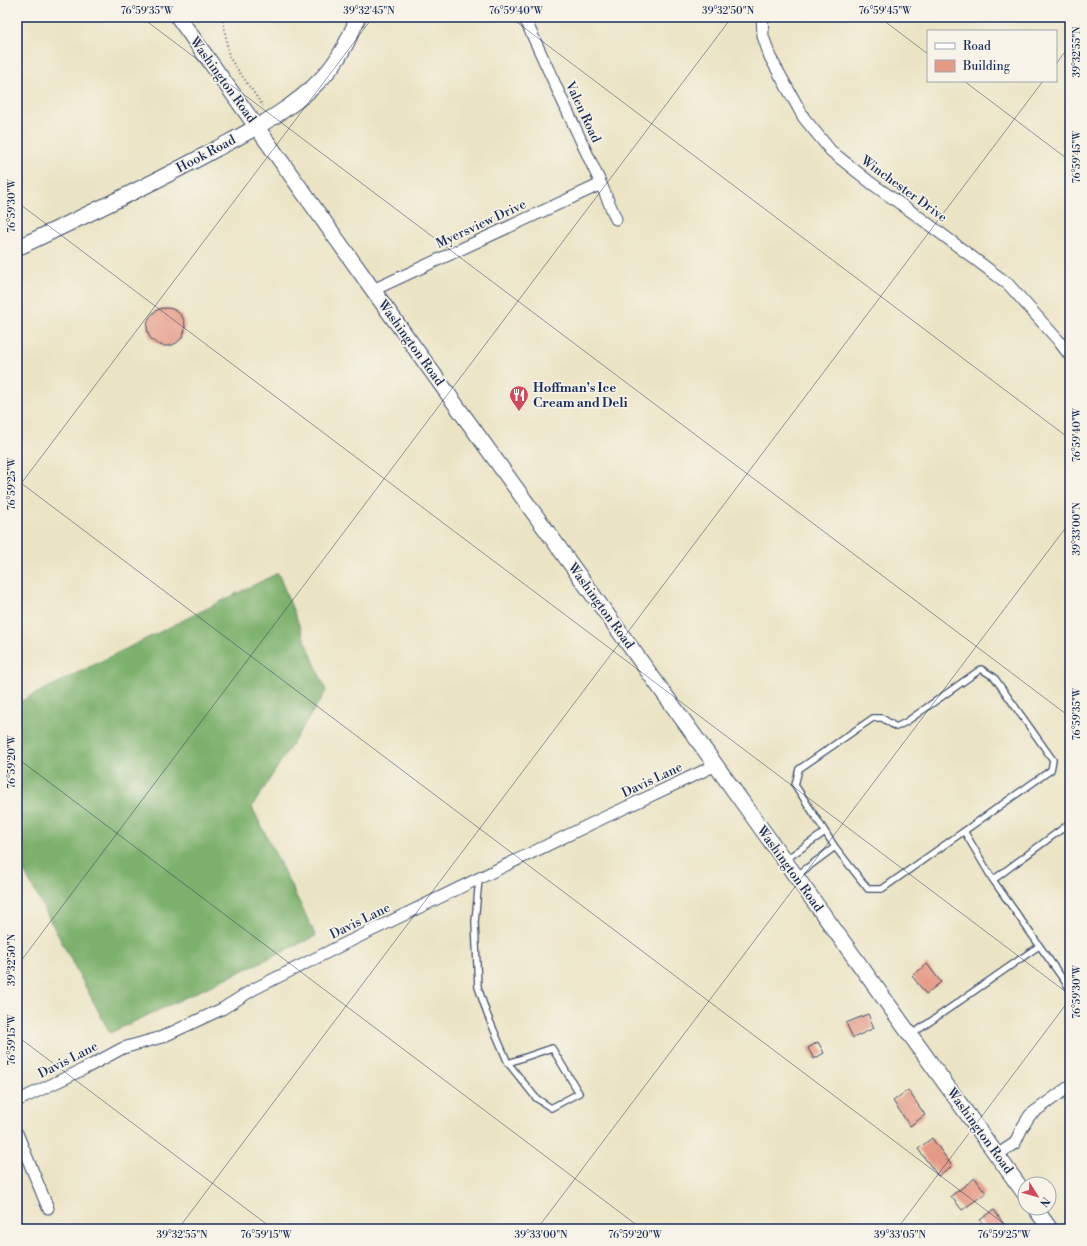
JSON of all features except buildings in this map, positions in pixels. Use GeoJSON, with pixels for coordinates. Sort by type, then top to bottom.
{"type":"FeatureCollection","features":[{"type":"Feature","properties":{"kind":"main road","name":"Washington Road"},"geometry":{"type":"LineString","coordinates":[[178,17],[1017,1183]]}},
{"type":"Feature","properties":{"kind":"main road","name":"Hook Road"},"geometry":{"type":"LineString","coordinates":[[17,248],[174,172],[257,127],[297,100],[324,76],[342,53],[358,17]]}},
{"type":"Feature","properties":{"kind":"main road"},"geometry":{"type":"LineString","coordinates":[[1041,1216],[1050,1229]]}},
{"type":"Feature","properties":{"kind":"street","name":"Valen Road"},"geometry":{"type":"LineString","coordinates":[[524,17],[616,219]]}},
{"type":"Feature","properties":{"kind":"street","name":"Winchester Drive"},"geometry":{"type":"LineString","coordinates":[[762,17],[763,36],[770,56],[782,81],[804,118],[831,151],[871,183],[1008,284],[1058,340],[1070,356]]}},
{"type":"Feature","properties":{"kind":"street","name":"Myersview Drive"},"geometry":{"type":"LineString","coordinates":[[373,290],[601,184]]}},
{"type":"Feature","properties":{"kind":"street","name":"Davis Lane"},"geometry":{"type":"LineString","coordinates":[[17,1101],[84,1069],[123,1048],[162,1037],[222,1009],[254,989],[344,944],[716,765]]}},
{"type":"Feature","properties":{"kind":"street"},"geometry":{"type":"LineString","coordinates":[[997,1155],[1015,1143],[1030,1115],[1070,1086]]}},
{"type":"Feature","properties":{"kind":"street"},"geometry":{"type":"LineString","coordinates":[[17,1133],[48,1208]]}},
{"type":"Feature","properties":{"kind":"lane"},"geometry":{"type":"LineString","coordinates":[[981,669],[994,677],[1053,760],[1051,770],[964,831],[882,889],[868,889],[835,847],[795,785],[799,769],[873,718],[882,718],[896,727],[906,722],[981,669]]}},
{"type":"Feature","properties":{"kind":"lane"},"geometry":{"type":"LineString","coordinates":[[993,880],[1070,823]]}},
{"type":"Feature","properties":{"kind":"lane"},"geometry":{"type":"LineString","coordinates":[[964,831],[993,880],[1070,989]]}},
{"type":"Feature","properties":{"kind":"lane"},"geometry":{"type":"LineString","coordinates":[[785,860],[825,832]]}},
{"type":"Feature","properties":{"kind":"lane"},"geometry":{"type":"LineString","coordinates":[[796,876],[835,847]]}},
{"type":"Feature","properties":{"kind":"lane"},"geometry":{"type":"LineString","coordinates":[[480,879],[475,922],[478,987],[487,1014],[508,1062],[536,1098],[551,1108],[579,1093],[552,1048],[508,1062]]}},
{"type":"Feature","properties":{"kind":"lane"},"geometry":{"type":"LineString","coordinates":[[910,1035],[1039,946]]}},
{"type":"Feature","properties":{"kind":"path"},"geometry":{"type":"LineString","coordinates":[[222,17],[229,57],[271,117]]}},
{"type":"Feature","properties":{"kind":"green space"},"geometry":{"type":"Polygon","coordinates":[[[278,573],[326,691],[252,807],[316,936],[110,1033],[17,858],[17,703],[278,573]]]}},
{"type":"Feature","properties":{"kind":"place","name":"Hoffman's Ice Cream and Deli"},"geometry":{"type":"Point","coordinates":[519,412]}}]}
